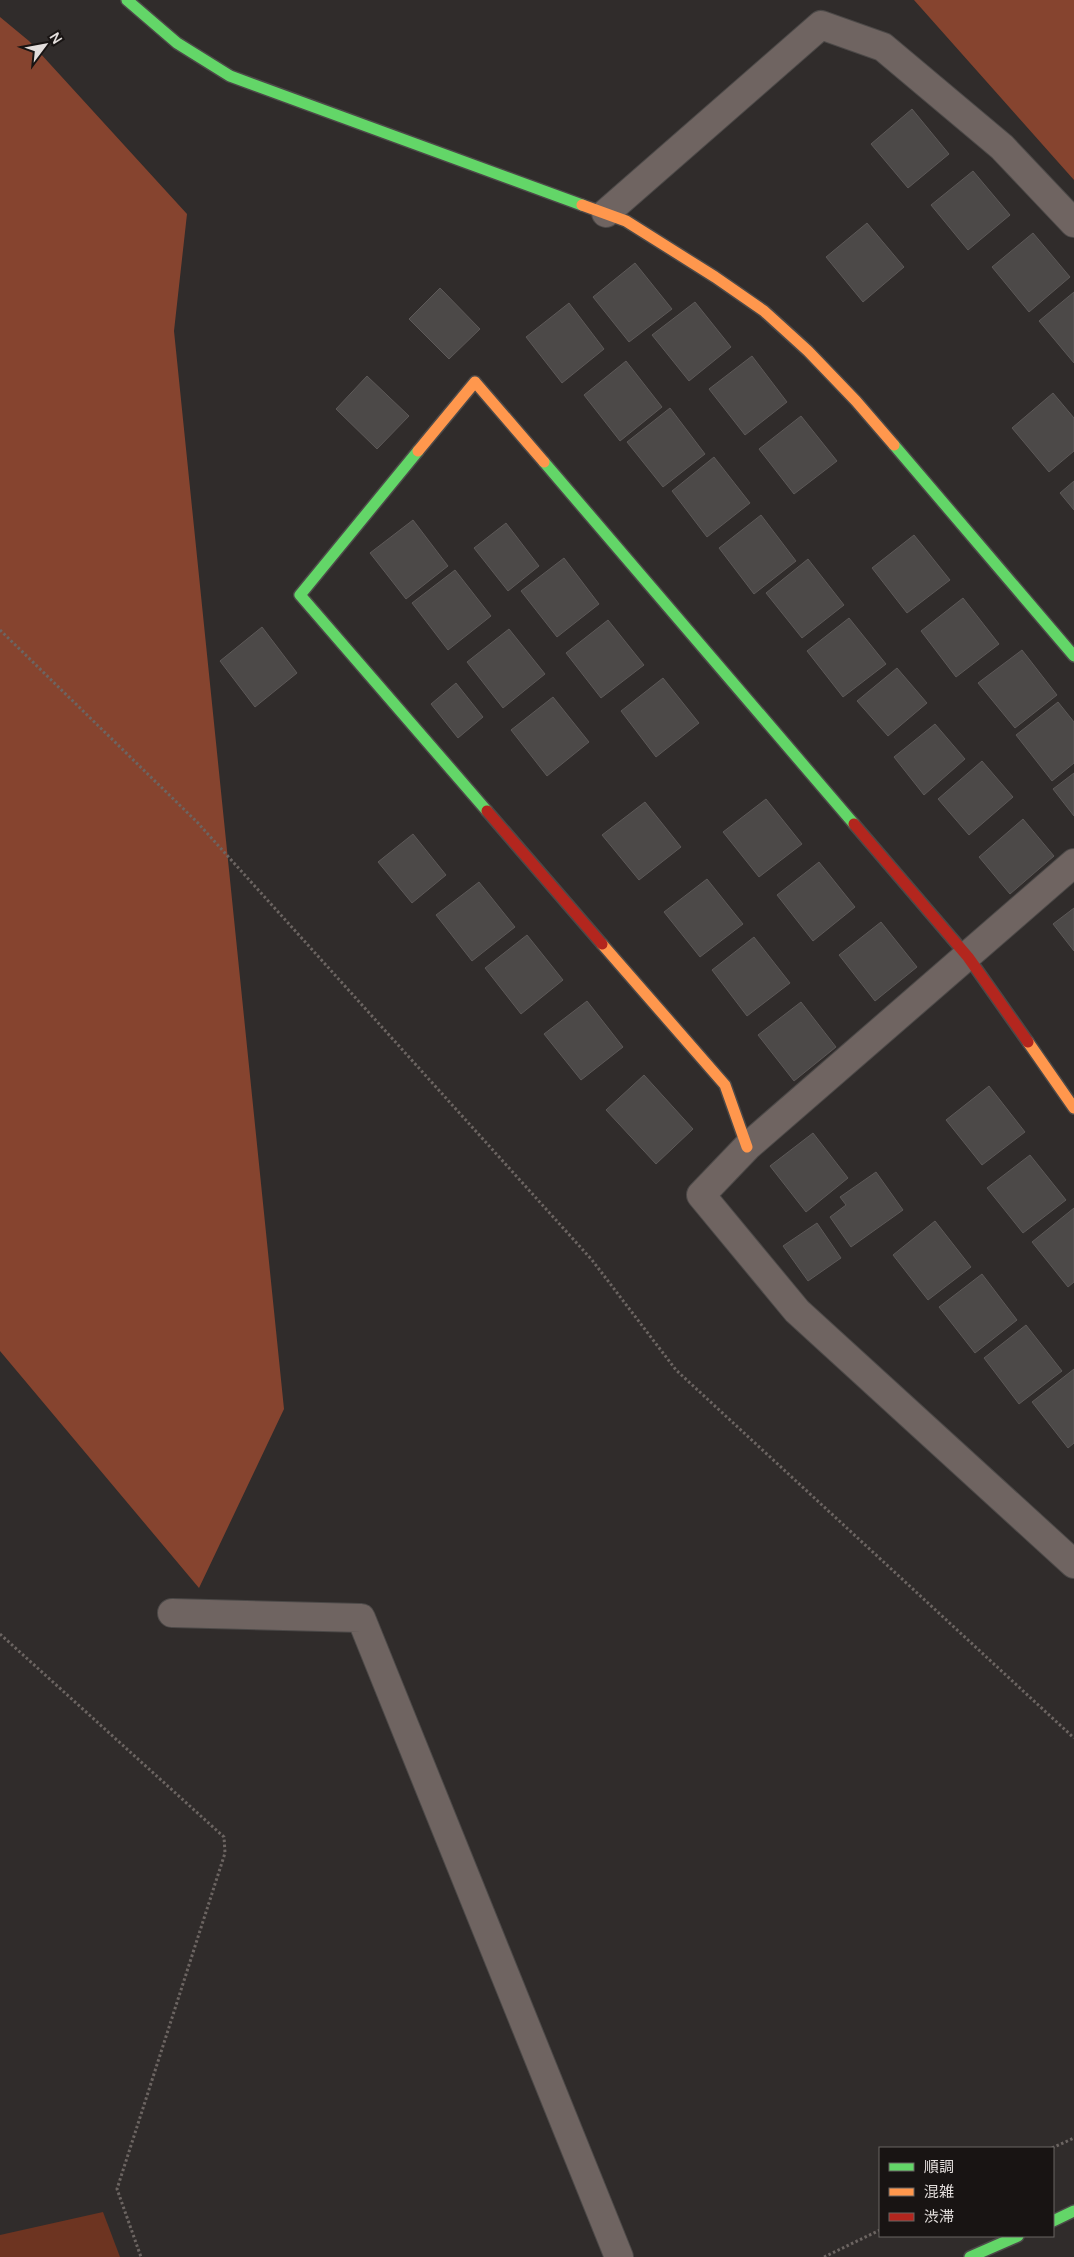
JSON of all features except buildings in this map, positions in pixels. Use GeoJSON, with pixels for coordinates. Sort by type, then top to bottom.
{"type":"FeatureCollection","features":[{"type":"Feature","properties":{"kind":"street"},"geometry":{"type":"LineString","coordinates":[[127,0],[176,43],[230,76],[626,221],[715,277],[764,311],[808,350],[856,401],[1074,656]]}},
{"type":"Feature","properties":{"kind":"street"},"geometry":{"type":"LineString","coordinates":[[606,213],[821,25],[883,47],[1002,147],[1074,223]]}},
{"type":"Feature","properties":{"kind":"street"},"geometry":{"type":"LineString","coordinates":[[747,1148],[726,1085],[300,595],[475,382],[968,957],[1074,1108]]}},
{"type":"Feature","properties":{"kind":"street"},"geometry":{"type":"LineString","coordinates":[[1074,863],[747,1148],[701,1196],[797,1311],[1074,1564]]}},
{"type":"Feature","properties":{"kind":"street"},"geometry":{"type":"LineString","coordinates":[[172,1613],[361,1618],[619,2257]]}},
{"type":"Feature","properties":{"kind":"street"},"geometry":{"type":"LineString","coordinates":[[1054,2220],[1074,2211]]}},
{"type":"Feature","properties":{"kind":"street"},"geometry":{"type":"LineString","coordinates":[[970,2257],[1016,2237]]}},
{"type":"Feature","properties":{"kind":"path"},"geometry":{"type":"LineString","coordinates":[[0,630],[198,822],[592,1260],[676,1370],[1074,1738]]}},
{"type":"Feature","properties":{"kind":"path"},"geometry":{"type":"LineString","coordinates":[[0,1634],[224,1837],[225,1854],[117,2189],[141,2257]]}},
{"type":"Feature","properties":{"kind":"path"},"geometry":{"type":"LineString","coordinates":[[1054,2147],[1074,2138]]}},
{"type":"Feature","properties":{"kind":"path"},"geometry":{"type":"LineString","coordinates":[[824,2257],[879,2230]]}},
{"type":"Feature","properties":{"kind":"shaded area"},"geometry":{"type":"Polygon","coordinates":[[[914,0],[1074,0],[1074,180],[914,0]]]}},
{"type":"Feature","properties":{"kind":"shaded area"},"geometry":{"type":"Polygon","coordinates":[[[0,17],[29,41],[187,214],[174,331],[284,1409],[199,1588],[0,1351],[0,17]]]}},
{"type":"Feature","properties":{"kind":"shaded area"},"geometry":{"type":"Polygon","coordinates":[[[103,2212],[120,2257],[0,2257],[0,2235],[103,2212]]]}},
{"type":"Feature","properties":{"kind":"traffic: fast"},"geometry":{"type":"LineString","coordinates":[[127,0],[177,43],[230,76],[582,205]]}},
{"type":"Feature","properties":{"kind":"traffic: fast"},"geometry":{"type":"LineString","coordinates":[[894,445],[1074,656]]}},
{"type":"Feature","properties":{"kind":"traffic: fast"},"geometry":{"type":"LineString","coordinates":[[418,451],[300,595],[487,811]]}},
{"type":"Feature","properties":{"kind":"traffic: fast"},"geometry":{"type":"LineString","coordinates":[[544,462],[854,824]]}},
{"type":"Feature","properties":{"kind":"traffic: fast"},"geometry":{"type":"LineString","coordinates":[[1054,2221],[1074,2211]]}},
{"type":"Feature","properties":{"kind":"traffic: fast"},"geometry":{"type":"LineString","coordinates":[[970,2257],[1016,2237]]}},
{"type":"Feature","properties":{"kind":"traffic: slow"},"geometry":{"type":"LineString","coordinates":[[582,205],[626,221],[715,277],[764,311],[808,351],[856,401],[894,445]]}},
{"type":"Feature","properties":{"kind":"traffic: slow"},"geometry":{"type":"LineString","coordinates":[[418,451],[475,382],[544,462]]}},
{"type":"Feature","properties":{"kind":"traffic: slow"},"geometry":{"type":"LineString","coordinates":[[602,944],[725,1085],[747,1147]]}},
{"type":"Feature","properties":{"kind":"traffic: slow"},"geometry":{"type":"LineString","coordinates":[[1028,1042],[1074,1108]]}},
{"type":"Feature","properties":{"kind":"traffic: jam"},"geometry":{"type":"LineString","coordinates":[[487,811],[602,944]]}},
{"type":"Feature","properties":{"kind":"traffic: jam"},"geometry":{"type":"LineString","coordinates":[[854,824],[968,957],[1028,1042]]}}]}
